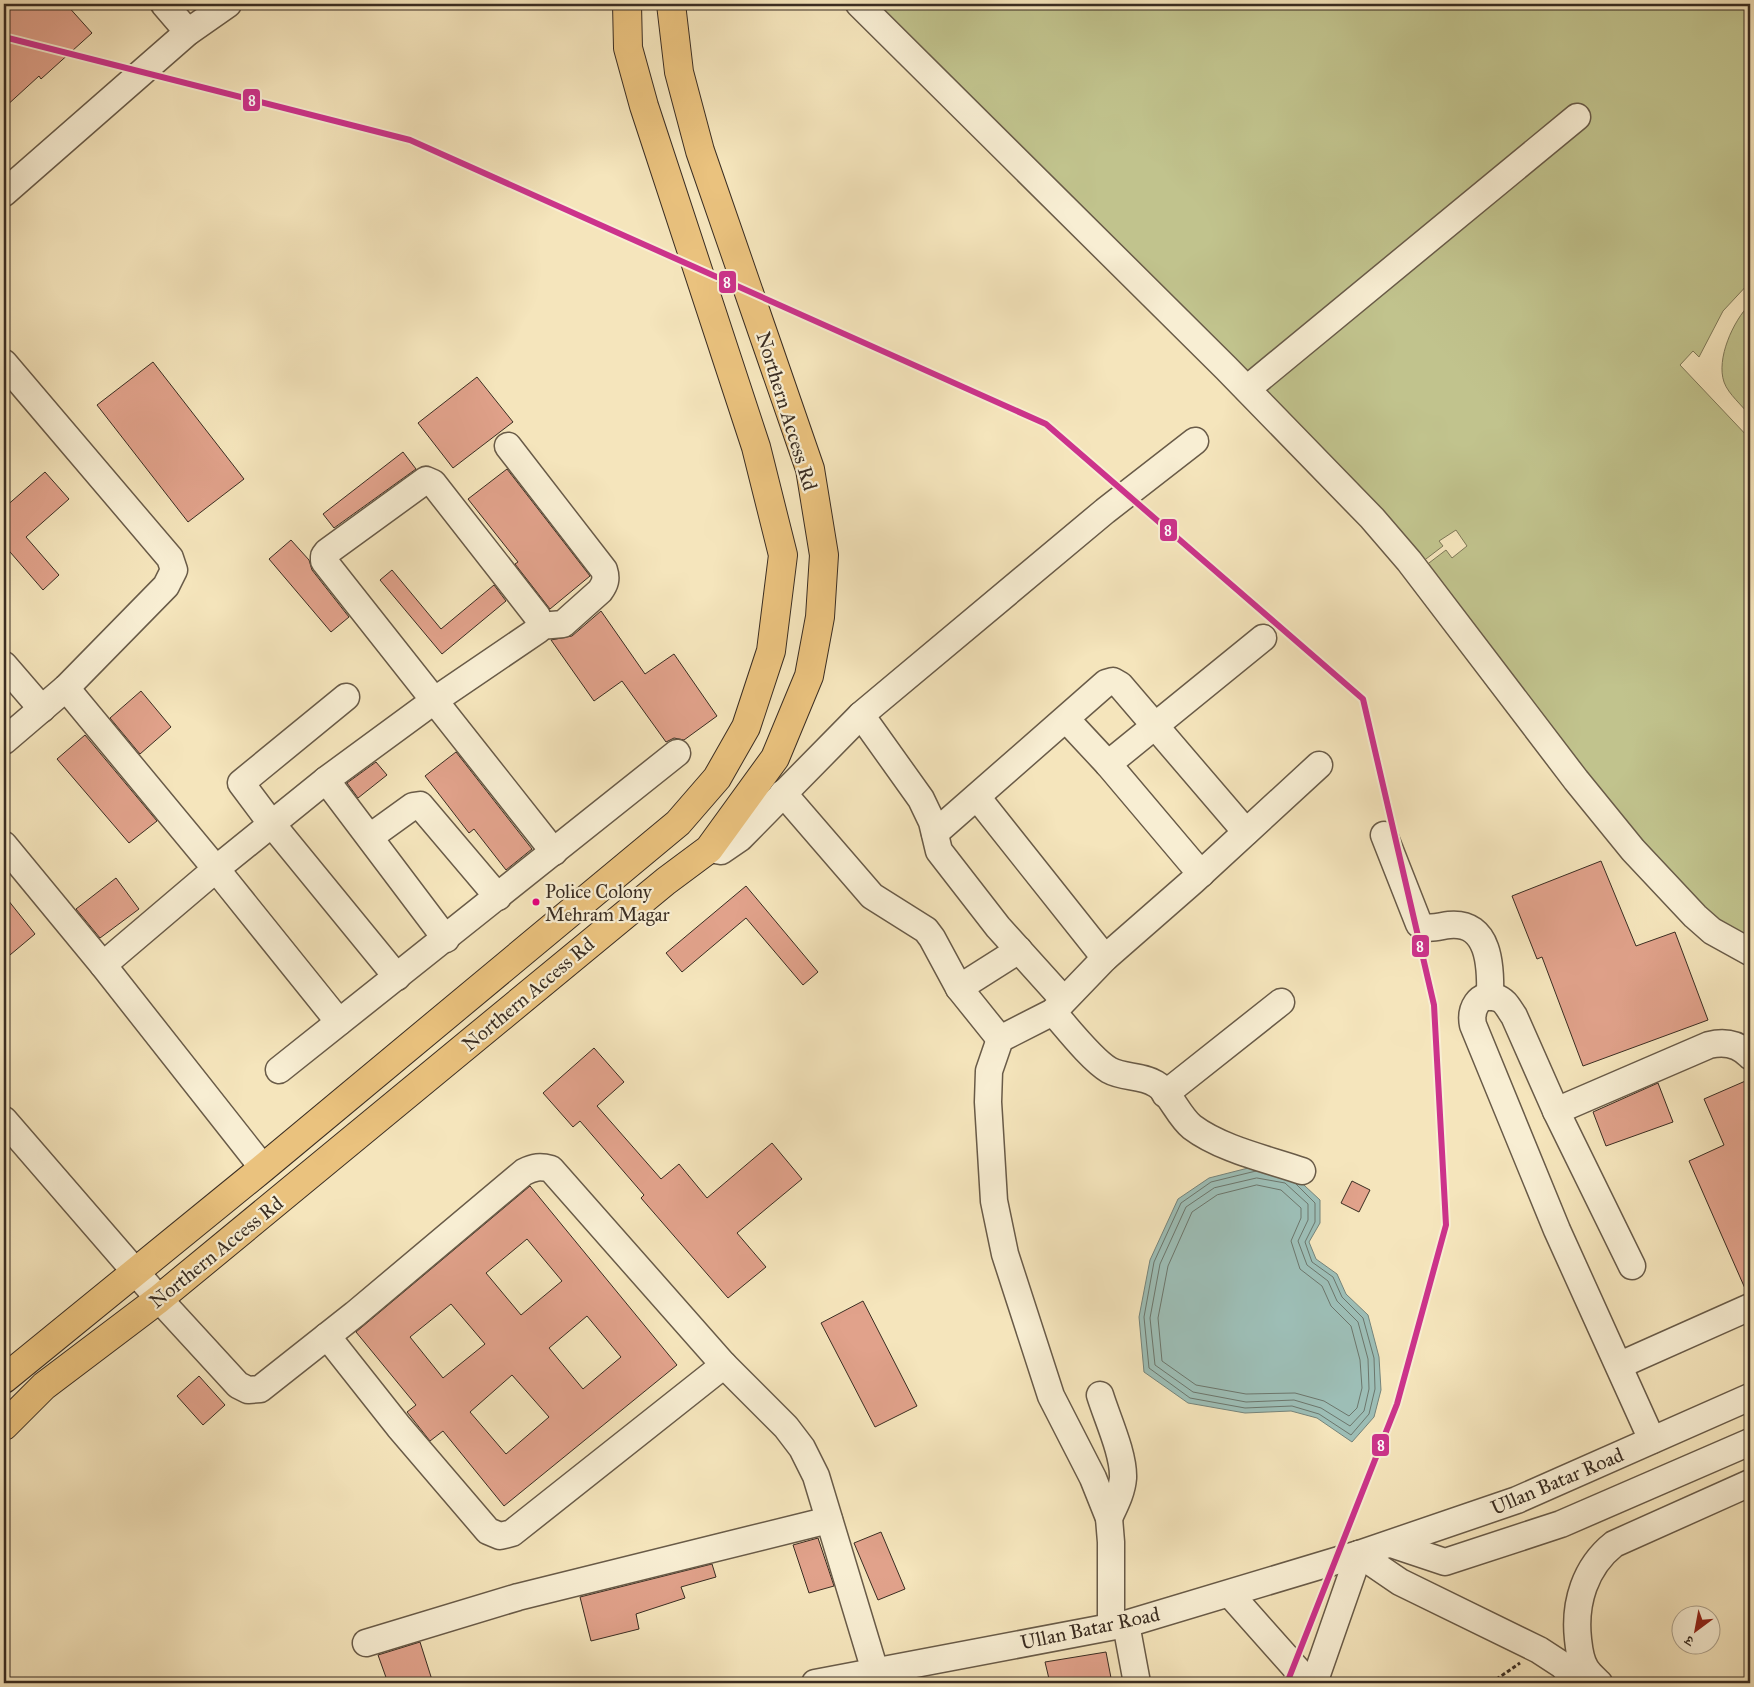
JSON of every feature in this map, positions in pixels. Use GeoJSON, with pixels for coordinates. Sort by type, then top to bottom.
{"type":"FeatureCollection","features":[{"type":"Feature","properties":{"kind":"main road","name":"Northern Access Rd"},"geometry":{"type":"LineString","coordinates":[[4,1379],[263,1168],[678,823],[717,778],[746,727],[771,652],[783,555],[756,448],[632,64],[628,48],[627,4]]}},
{"type":"Feature","properties":{"kind":"main road","name":"Northern Access Rd"},"geometry":{"type":"LineString","coordinates":[[4,1426],[44,1386],[159,1299],[666,880],[709,849],[775,758],[809,676],[820,617],[824,555],[810,469],[700,151],[679,72],[671,4]]}},
{"type":"Feature","properties":{"kind":"main road"},"geometry":{"type":"LineString","coordinates":[[642,853],[666,880]]}},
{"type":"Feature","properties":{"kind":"street"},"geometry":{"type":"LineString","coordinates":[[164,4],[188,32]]}},
{"type":"Feature","properties":{"kind":"street"},"geometry":{"type":"LineString","coordinates":[[4,193],[188,32],[228,4]]}},
{"type":"Feature","properties":{"kind":"street"},"geometry":{"type":"LineString","coordinates":[[859,4],[1247,389],[1372,518],[1409,561],[1593,802],[1633,850],[1694,916],[1718,934],[1750,952]]}},
{"type":"Feature","properties":{"kind":"street"},"geometry":{"type":"LineString","coordinates":[[1247,389],[1577,117]]}},
{"type":"Feature","properties":{"kind":"street"},"geometry":{"type":"LineString","coordinates":[[4,364],[174,564],[171,579],[166,586],[66,688],[4,741]]}},
{"type":"Feature","properties":{"kind":"street"},"geometry":{"type":"LineString","coordinates":[[709,849],[721,851],[729,848],[861,715],[1105,511],[1195,442]]}},
{"type":"Feature","properties":{"kind":"street"},"geometry":{"type":"LineString","coordinates":[[103,965],[271,823],[326,780],[435,700],[533,635],[540,626],[563,624],[604,586],[606,576],[508,446]]}},
{"type":"Feature","properties":{"kind":"street"},"geometry":{"type":"LineString","coordinates":[[540,626],[537,616],[514,584],[433,483],[426,480],[328,552],[324,559],[554,852]]}},
{"type":"Feature","properties":{"kind":"street"},"geometry":{"type":"LineString","coordinates":[[1108,764],[1263,638]]}},
{"type":"Feature","properties":{"kind":"street"},"geometry":{"type":"LineString","coordinates":[[4,665],[42,709]]}},
{"type":"Feature","properties":{"kind":"street"},"geometry":{"type":"LineString","coordinates":[[935,832],[1106,683],[1113,681],[1120,685],[1153,726],[1246,832]]}},
{"type":"Feature","properties":{"kind":"street"},"geometry":{"type":"LineString","coordinates":[[66,688],[216,869],[339,1022]]}},
{"type":"Feature","properties":{"kind":"street"},"geometry":{"type":"LineString","coordinates":[[346,696],[242,782],[242,786],[397,977]]}},
{"type":"Feature","properties":{"kind":"street"},"geometry":{"type":"LineString","coordinates":[[861,715],[921,799],[935,832],[939,851],[998,927],[1019,950],[1102,1065],[1116,1073],[1152,1081],[1160,1086],[1184,1120],[1209,1138],[1302,1171]]}},
{"type":"Feature","properties":{"kind":"street"},"geometry":{"type":"LineString","coordinates":[[1066,719],[1108,764],[1201,874]]}},
{"type":"Feature","properties":{"kind":"street"},"geometry":{"type":"LineString","coordinates":[[279,1070],[498,898],[677,753]]}},
{"type":"Feature","properties":{"kind":"street"},"geometry":{"type":"LineString","coordinates":[[1137,1683],[1119,1624],[1109,1518],[1093,1478],[1051,1396],[1005,1254],[994,1201],[988,1102],[989,1071],[1000,1039],[1058,1006],[1105,958],[1201,874],[1319,765]]}},
{"type":"Feature","properties":{"kind":"street"},"geometry":{"type":"LineString","coordinates":[[326,780],[446,939]]}},
{"type":"Feature","properties":{"kind":"street"},"geometry":{"type":"LineString","coordinates":[[783,793],[872,896],[926,930],[959,988],[1000,1039]]}},
{"type":"Feature","properties":{"kind":"street"},"geometry":{"type":"LineString","coordinates":[[977,797],[1105,958]]}},
{"type":"Feature","properties":{"kind":"street"},"geometry":{"type":"LineString","coordinates":[[370,837],[413,806],[420,805],[498,898]]}},
{"type":"Feature","properties":{"kind":"street"},"geometry":{"type":"LineString","coordinates":[[1384,835],[1419,924],[1427,928],[1463,925],[1473,930],[1480,937],[1488,952],[1491,971],[1490,997]]}},
{"type":"Feature","properties":{"kind":"street"},"geometry":{"type":"LineString","coordinates":[[4,845],[103,965],[263,1168]]}},
{"type":"Feature","properties":{"kind":"street"},"geometry":{"type":"LineString","coordinates":[[959,988],[1019,950]]}},
{"type":"Feature","properties":{"kind":"street"},"geometry":{"type":"LineString","coordinates":[[1632,1266],[1556,1112],[1514,1016],[1505,1002],[1498,998],[1484,998],[1473,1006],[1471,1014],[1473,1024],[1557,1230],[1620,1365],[1652,1440]]}},
{"type":"Feature","properties":{"kind":"street"},"geometry":{"type":"LineString","coordinates":[[1165,1094],[1194,1068],[1281,1002]]}},
{"type":"Feature","properties":{"kind":"street"},"geometry":{"type":"LineString","coordinates":[[1556,1112],[1709,1045],[1727,1043],[1744,1050],[1750,1056]]}},
{"type":"Feature","properties":{"kind":"street"},"geometry":{"type":"LineString","coordinates":[[4,1120],[159,1299],[238,1385],[248,1390],[260,1389],[327,1336],[524,1172],[543,1166],[557,1174],[724,1365],[786,1427],[802,1448],[816,1476],[875,1672]]}},
{"type":"Feature","properties":{"kind":"street"},"geometry":{"type":"LineString","coordinates":[[1620,1365],[1750,1307]]}},
{"type":"Feature","properties":{"kind":"street"},"geometry":{"type":"LineString","coordinates":[[327,1336],[399,1427],[488,1531],[500,1536],[512,1533],[724,1365]]}},
{"type":"Feature","properties":{"kind":"street"},"geometry":{"type":"LineString","coordinates":[[1100,1395],[1122,1464],[1123,1476],[1120,1494],[1109,1518]]}},
{"type":"Feature","properties":{"kind":"street","name":"Ullan Batar Road"},"geometry":{"type":"LineString","coordinates":[[815,1683],[1119,1624],[1230,1594],[1391,1544],[1517,1500],[1750,1397]]}},
{"type":"Feature","properties":{"kind":"street"},"geometry":{"type":"LineString","coordinates":[[1391,1544],[1444,1562],[1561,1524],[1750,1442]]}},
{"type":"Feature","properties":{"kind":"street"},"geometry":{"type":"LineString","coordinates":[[1599,1683],[1586,1669],[1580,1653],[1576,1608],[1585,1581],[1602,1554],[1614,1544],[1750,1483]]}},
{"type":"Feature","properties":{"kind":"street"},"geometry":{"type":"LineString","coordinates":[[366,1643],[518,1597],[829,1520]]}},
{"type":"Feature","properties":{"kind":"street"},"geometry":{"type":"LineString","coordinates":[[1314,1683],[1359,1554],[1400,1582],[1539,1650],[1562,1665],[1579,1683]]}},
{"type":"Feature","properties":{"kind":"street"},"geometry":{"type":"LineString","coordinates":[[1230,1594],[1309,1683]]}},
{"type":"Feature","properties":{"kind":"path"},"geometry":{"type":"LineString","coordinates":[[1491,1683],[1539,1650]]}},
{"type":"Feature","properties":{"kind":"green space"},"geometry":{"type":"Polygon","coordinates":[[[873,4],[1750,4],[1750,282],[1723,311],[1699,357],[1693,351],[1680,365],[1750,439],[1750,941],[1711,917],[1649,853],[1425,566],[1446,550],[1452,558],[1467,546],[1456,530],[1439,541],[1443,546],[1422,562],[1265,391],[1585,123],[1249,375],[873,4]]]}},
{"type":"Feature","properties":{"kind":"green space"},"geometry":{"type":"Polygon","coordinates":[[[1750,304],[1750,416],[1724,382],[1722,362],[1732,330],[1750,304]]]}},
{"type":"Feature","properties":{"kind":"water"},"geometry":{"type":"Polygon","coordinates":[[[1256,1166],[1290,1172],[1320,1200],[1320,1223],[1309,1242],[1316,1259],[1337,1274],[1346,1294],[1368,1315],[1379,1357],[1381,1390],[1374,1417],[1352,1442],[1317,1418],[1291,1411],[1245,1413],[1188,1403],[1144,1372],[1139,1317],[1150,1260],[1178,1199],[1209,1178],[1256,1166]]]}},
{"type":"Feature","properties":{"kind":"building"},"geometry":{"type":"Polygon","coordinates":[[[4,4],[66,4],[92,33],[41,79],[39,76],[4,108],[4,4]]]}},
{"type":"Feature","properties":{"kind":"building"},"geometry":{"type":"Polygon","coordinates":[[[153,362],[244,479],[188,522],[97,405],[153,362]]]}},
{"type":"Feature","properties":{"kind":"building"},"geometry":{"type":"Polygon","coordinates":[[[477,377],[513,422],[453,468],[418,423],[477,377]]]}},
{"type":"Feature","properties":{"kind":"building"},"geometry":{"type":"Polygon","coordinates":[[[403,452],[416,469],[334,528],[323,514],[403,452]]]}},
{"type":"Feature","properties":{"kind":"building"},"geometry":{"type":"Polygon","coordinates":[[[507,469],[590,576],[550,609],[515,564],[518,562],[468,499],[507,469]]]}},
{"type":"Feature","properties":{"kind":"building"},"geometry":{"type":"Polygon","coordinates":[[[45,472],[69,499],[26,537],[59,575],[43,590],[4,545],[4,508],[45,472]]]}},
{"type":"Feature","properties":{"kind":"building"},"geometry":{"type":"Polygon","coordinates":[[[291,540],[309,560],[312,570],[349,617],[331,632],[269,559],[291,540]]]}},
{"type":"Feature","properties":{"kind":"building"},"geometry":{"type":"Polygon","coordinates":[[[392,570],[441,629],[494,585],[506,601],[442,654],[380,580],[392,570]]]}},
{"type":"Feature","properties":{"kind":"building"},"geometry":{"type":"Polygon","coordinates":[[[601,611],[645,674],[674,654],[717,716],[684,740],[674,738],[666,742],[622,681],[594,701],[551,640],[572,636],[601,611]]]}},
{"type":"Feature","properties":{"kind":"building"},"geometry":{"type":"Polygon","coordinates":[[[141,691],[171,727],[140,754],[110,718],[141,691]]]}},
{"type":"Feature","properties":{"kind":"building"},"geometry":{"type":"Polygon","coordinates":[[[85,735],[157,821],[129,843],[57,759],[85,735]]]}},
{"type":"Feature","properties":{"kind":"building"},"geometry":{"type":"Polygon","coordinates":[[[456,752],[532,849],[506,870],[474,829],[469,833],[425,776],[456,752]]]}},
{"type":"Feature","properties":{"kind":"building"},"geometry":{"type":"Polygon","coordinates":[[[376,762],[387,775],[358,798],[347,783],[376,762]]]}},
{"type":"Feature","properties":{"kind":"building"},"geometry":{"type":"Polygon","coordinates":[[[1601,861],[1636,946],[1675,932],[1708,1020],[1583,1066],[1542,957],[1537,959],[1512,896],[1601,861]]]}},
{"type":"Feature","properties":{"kind":"building"},"geometry":{"type":"Polygon","coordinates":[[[116,878],[139,909],[100,938],[76,909],[116,878]]]}},
{"type":"Feature","properties":{"kind":"building"},"geometry":{"type":"Polygon","coordinates":[[[746,886],[818,972],[803,985],[746,918],[682,972],[666,953],[746,886]]]}},
{"type":"Feature","properties":{"kind":"building"},"geometry":{"type":"Polygon","coordinates":[[[4,895],[35,934],[4,960],[4,895]]]}},
{"type":"Feature","properties":{"kind":"building"},"geometry":{"type":"Polygon","coordinates":[[[594,1048],[624,1082],[597,1106],[661,1179],[679,1164],[707,1198],[772,1143],[802,1179],[737,1233],[766,1267],[728,1298],[641,1198],[644,1195],[580,1121],[573,1127],[543,1093],[594,1048]]]}},
{"type":"Feature","properties":{"kind":"building"},"geometry":{"type":"Polygon","coordinates":[[[1750,1079],[1750,1292],[1747,1293],[1689,1161],[1724,1145],[1704,1099],[1750,1079]]]}},
{"type":"Feature","properties":{"kind":"building"},"geometry":{"type":"Polygon","coordinates":[[[1658,1083],[1673,1122],[1606,1146],[1593,1112],[1658,1083]]]}},
{"type":"Feature","properties":{"kind":"building"},"geometry":{"type":"Polygon","coordinates":[[[1352,1181],[1370,1190],[1359,1212],[1341,1203],[1352,1181]]]}},
{"type":"Feature","properties":{"kind":"building"},"geometry":{"type":"Polygon","coordinates":[[[530,1186],[677,1365],[504,1506],[443,1431],[430,1441],[407,1412],[416,1405],[356,1332],[530,1186]],[[527,1239],[486,1273],[521,1315],[562,1281],[527,1239]],[[451,1304],[410,1337],[443,1378],[485,1344],[451,1304]],[[587,1316],[549,1348],[583,1389],[621,1357],[587,1316]],[[512,1375],[470,1412],[506,1454],[549,1417],[512,1375]]]}},
{"type":"Feature","properties":{"kind":"building"},"geometry":{"type":"Polygon","coordinates":[[[863,1301],[917,1406],[875,1427],[821,1323],[863,1301]]]}},
{"type":"Feature","properties":{"kind":"building"},"geometry":{"type":"Polygon","coordinates":[[[199,1376],[225,1405],[203,1425],[177,1396],[199,1376]]]}},
{"type":"Feature","properties":{"kind":"building"},"geometry":{"type":"Polygon","coordinates":[[[881,1532],[905,1589],[878,1600],[854,1543],[881,1532]]]}},
{"type":"Feature","properties":{"kind":"building"},"geometry":{"type":"Polygon","coordinates":[[[818,1538],[834,1586],[809,1593],[793,1545],[818,1538]]]}},
{"type":"Feature","properties":{"kind":"building"},"geometry":{"type":"Polygon","coordinates":[[[712,1564],[716,1577],[681,1587],[685,1598],[636,1614],[639,1629],[591,1641],[580,1597],[712,1564]]]}},
{"type":"Feature","properties":{"kind":"building"},"geometry":{"type":"Polygon","coordinates":[[[420,1642],[433,1683],[388,1683],[378,1655],[420,1642]]]}},
{"type":"Feature","properties":{"kind":"building"},"geometry":{"type":"Polygon","coordinates":[[[1106,1652],[1112,1683],[1050,1683],[1045,1662],[1106,1652]]]}},
{"type":"Feature","properties":{"kind":"transit line","name":"8"},"geometry":{"type":"LineString","coordinates":[[4,37],[410,140],[1046,424],[1363,699],[1434,1005],[1446,1225],[1397,1404],[1287,1683]]}},
{"type":"Feature","properties":{"kind":"place","name":"Police Colony Mehram Magar"},"geometry":{"type":"Point","coordinates":[536,902]}}]}
